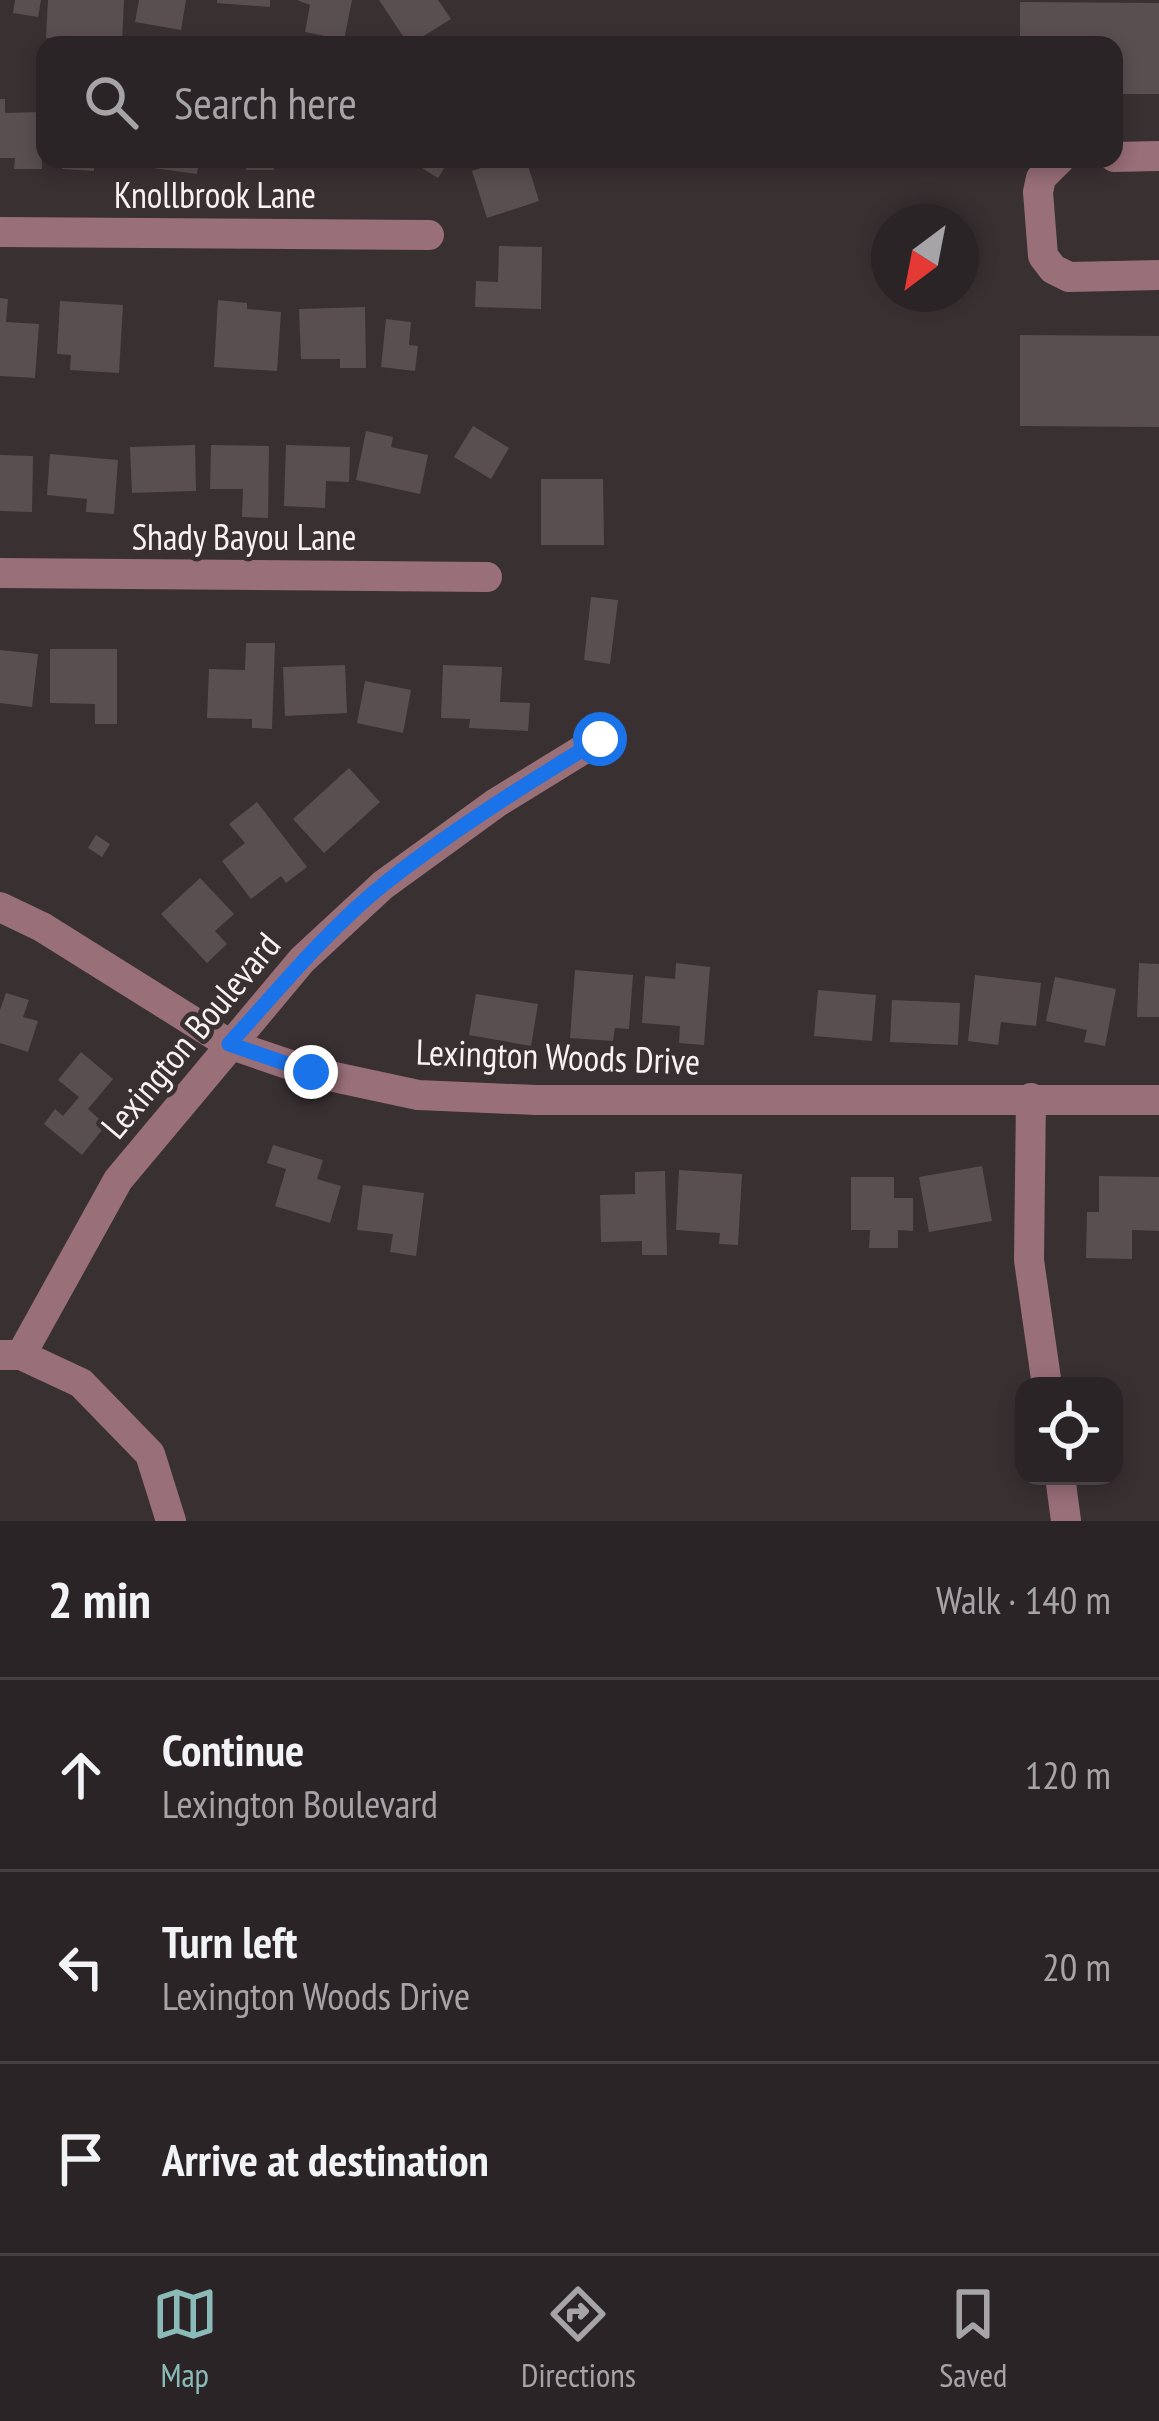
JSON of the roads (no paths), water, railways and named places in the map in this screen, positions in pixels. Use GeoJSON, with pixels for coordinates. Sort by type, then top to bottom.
{"type":"FeatureCollection","features":[{"type":"Feature","properties":{"kind":"street"},"geometry":{"type":"LineString","coordinates":[[1123,157],[1159,156]]}},
{"type":"Feature","properties":{"kind":"street"},"geometry":{"type":"LineString","coordinates":[[1051,168],[1041,178],[1038,192],[1043,256],[1053,269],[1069,277],[1159,275]]}},
{"type":"Feature","properties":{"kind":"street","name":"Knollbrook Lane"},"geometry":{"type":"LineString","coordinates":[[0,232],[429,235]]}},
{"type":"Feature","properties":{"kind":"street","name":"Shady Bayou Lane"},"geometry":{"type":"LineString","coordinates":[[0,573],[487,578]]}},
{"type":"Feature","properties":{"kind":"street","name":"Lexington Boulevard"},"geometry":{"type":"LineString","coordinates":[[10,1355],[118,1180],[302,960],[382,885],[496,803],[600,739]]}},
{"type":"Feature","properties":{"kind":"street","name":"Lexington Woods Drive"},"geometry":{"type":"LineString","coordinates":[[0,907],[42,927],[229,1044],[311,1072],[418,1095],[536,1100],[1159,1100]]}},
{"type":"Feature","properties":{"kind":"street"},"geometry":{"type":"LineString","coordinates":[[1031,1099],[1029,1260],[1046,1377]]}},
{"type":"Feature","properties":{"kind":"street"},"geometry":{"type":"LineString","coordinates":[[10,1355],[81,1383],[150,1454],[171,1521]]}},
{"type":"Feature","properties":{"kind":"street"},"geometry":{"type":"LineString","coordinates":[[1061,1485],[1066,1521]]}}]}
